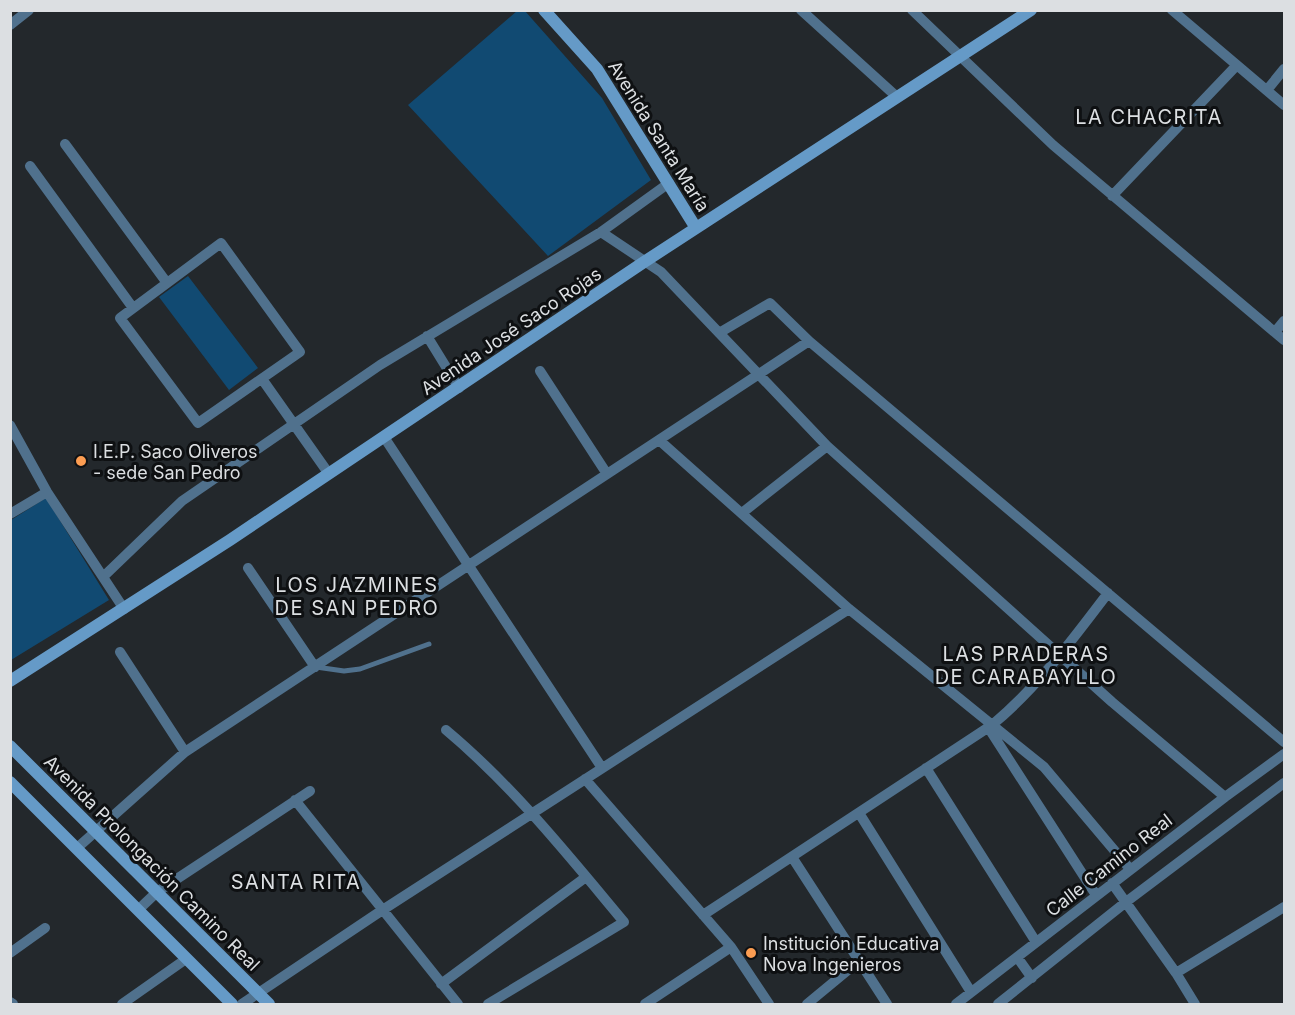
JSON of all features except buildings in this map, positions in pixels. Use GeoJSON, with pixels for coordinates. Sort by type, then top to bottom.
{"type":"FeatureCollection","features":[{"type":"Feature","properties":{"kind":"main road","name":"Avenida Santa María"},"geometry":{"type":"LineString","coordinates":[[544,10],[597,69],[696,228]]}},
{"type":"Feature","properties":{"kind":"main road","name":"Avenida José Saco Rojas"},"geometry":{"type":"LineString","coordinates":[[10,681],[124,609],[459,388],[644,262],[1031,10]]}},
{"type":"Feature","properties":{"kind":"main road","name":"Avenida Prolongación Camino Real"},"geometry":{"type":"LineString","coordinates":[[10,746],[269,1005]]}},
{"type":"Feature","properties":{"kind":"main road"},"geometry":{"type":"LineString","coordinates":[[10,782],[232,1005]]}},
{"type":"Feature","properties":{"kind":"street"},"geometry":{"type":"LineString","coordinates":[[10,25],[28,10]]}},
{"type":"Feature","properties":{"kind":"street"},"geometry":{"type":"LineString","coordinates":[[801,10],[897,97]]}},
{"type":"Feature","properties":{"kind":"street"},"geometry":{"type":"LineString","coordinates":[[912,10],[1053,145],[1284,340]]}},
{"type":"Feature","properties":{"kind":"street"},"geometry":{"type":"LineString","coordinates":[[1172,10],[1284,105]]}},
{"type":"Feature","properties":{"kind":"street"},"geometry":{"type":"LineString","coordinates":[[1112,196],[1236,65]]}},
{"type":"Feature","properties":{"kind":"street"},"geometry":{"type":"LineString","coordinates":[[1267,90],[1284,69]]}},
{"type":"Feature","properties":{"kind":"street"},"geometry":{"type":"LineString","coordinates":[[65,144],[167,283]]}},
{"type":"Feature","properties":{"kind":"street"},"geometry":{"type":"LineString","coordinates":[[30,166],[133,308]]}},
{"type":"Feature","properties":{"kind":"street"},"geometry":{"type":"LineString","coordinates":[[103,577],[182,501],[380,365],[601,232],[669,183]]}},
{"type":"Feature","properties":{"kind":"street"},"geometry":{"type":"LineString","coordinates":[[601,232],[661,272],[827,446],[1060,656],[1225,797]]}},
{"type":"Feature","properties":{"kind":"street"},"geometry":{"type":"LineString","coordinates":[[221,243],[300,352],[198,423],[120,318],[133,308],[221,243]]}},
{"type":"Feature","properties":{"kind":"street"},"geometry":{"type":"LineString","coordinates":[[719,333],[770,303],[809,341],[1284,742]]}},
{"type":"Feature","properties":{"kind":"street"},"geometry":{"type":"LineString","coordinates":[[1275,332],[1284,321]]}},
{"type":"Feature","properties":{"kind":"street"},"geometry":{"type":"LineString","coordinates":[[427,336],[459,388]]}},
{"type":"Feature","properties":{"kind":"street"},"geometry":{"type":"LineString","coordinates":[[77,848],[185,752],[809,341]]}},
{"type":"Feature","properties":{"kind":"street"},"geometry":{"type":"LineString","coordinates":[[540,371],[607,474]]}},
{"type":"Feature","properties":{"kind":"street"},"geometry":{"type":"LineString","coordinates":[[262,379],[329,474]]}},
{"type":"Feature","properties":{"kind":"street"},"geometry":{"type":"LineString","coordinates":[[10,426],[47,492],[124,609]]}},
{"type":"Feature","properties":{"kind":"street"},"geometry":{"type":"LineString","coordinates":[[384,437],[602,768]]}},
{"type":"Feature","properties":{"kind":"street"},"geometry":{"type":"LineString","coordinates":[[659,440],[849,609],[990,726],[1044,766],[1130,869]]}},
{"type":"Feature","properties":{"kind":"street"},"geometry":{"type":"LineString","coordinates":[[742,513],[827,446]]}},
{"type":"Feature","properties":{"kind":"street"},"geometry":{"type":"LineString","coordinates":[[10,514],[47,492]]}},
{"type":"Feature","properties":{"kind":"street"},"geometry":{"type":"LineString","coordinates":[[248,568],[315,667]]}},
{"type":"Feature","properties":{"kind":"street"},"geometry":{"type":"LineString","coordinates":[[703,915],[990,726],[1020,702],[1060,656],[1108,593]]}},
{"type":"Feature","properties":{"kind":"street"},"geometry":{"type":"LineString","coordinates":[[242,1005],[381,911],[849,609]]}},
{"type":"Feature","properties":{"kind":"street"},"geometry":{"type":"LineString","coordinates":[[120,652],[185,752]]}},
{"type":"Feature","properties":{"kind":"street"},"geometry":{"type":"LineString","coordinates":[[990,726],[1096,895]]}},
{"type":"Feature","properties":{"kind":"street"},"geometry":{"type":"LineString","coordinates":[[446,730],[477,756],[532,813],[624,922],[488,1005]]}},
{"type":"Feature","properties":{"kind":"street","name":"Calle Camino Real"},"geometry":{"type":"LineString","coordinates":[[956,1005],[1096,895],[1284,754]]}},
{"type":"Feature","properties":{"kind":"street"},"geometry":{"type":"LineString","coordinates":[[926,768],[1036,942]]}},
{"type":"Feature","properties":{"kind":"street"},"geometry":{"type":"LineString","coordinates":[[585,779],[731,947],[769,1005]]}},
{"type":"Feature","properties":{"kind":"street"},"geometry":{"type":"LineString","coordinates":[[998,1005],[1126,902],[1284,783]]}},
{"type":"Feature","properties":{"kind":"street"},"geometry":{"type":"LineString","coordinates":[[138,910],[158,892],[310,791]]}},
{"type":"Feature","properties":{"kind":"street"},"geometry":{"type":"LineString","coordinates":[[295,801],[458,1005]]}},
{"type":"Feature","properties":{"kind":"street"},"geometry":{"type":"LineString","coordinates":[[859,813],[971,992]]}},
{"type":"Feature","properties":{"kind":"street"},"geometry":{"type":"LineString","coordinates":[[792,856],[886,1005]]}},
{"type":"Feature","properties":{"kind":"street"},"geometry":{"type":"LineString","coordinates":[[441,984],[586,877]]}},
{"type":"Feature","properties":{"kind":"street"},"geometry":{"type":"LineString","coordinates":[[1112,883],[1176,973],[1195,1005]]}},
{"type":"Feature","properties":{"kind":"street"},"geometry":{"type":"LineString","coordinates":[[1176,973],[1284,908]]}},
{"type":"Feature","properties":{"kind":"street"},"geometry":{"type":"LineString","coordinates":[[10,953],[45,928]]}},
{"type":"Feature","properties":{"kind":"street"},"geometry":{"type":"LineString","coordinates":[[645,1005],[731,947]]}},
{"type":"Feature","properties":{"kind":"street"},"geometry":{"type":"LineString","coordinates":[[1017,957],[1032,978]]}},
{"type":"Feature","properties":{"kind":"street"},"geometry":{"type":"LineString","coordinates":[[122,1005],[186,959]]}},
{"type":"Feature","properties":{"kind":"street"},"geometry":{"type":"LineString","coordinates":[[807,1005],[859,961]]}},
{"type":"Feature","properties":{"kind":"lane"},"geometry":{"type":"LineString","coordinates":[[315,667],[344,671],[360,669],[429,644]]}},
{"type":"Feature","properties":{"kind":"shaded area"},"geometry":{"type":"Polygon","coordinates":[[[517,11],[525,11],[602,98],[651,180],[548,256],[408,105],[517,11]]]}},
{"type":"Feature","properties":{"kind":"shaded area"},"geometry":{"type":"Polygon","coordinates":[[[188,276],[258,368],[229,390],[159,297],[188,276]]]}},
{"type":"Feature","properties":{"kind":"shaded area"},"geometry":{"type":"Polygon","coordinates":[[[46,498],[109,600],[11,660],[11,520],[46,498]]]}},
{"type":"Feature","properties":{"kind":"place","name":"I.E.P. Saco Oliveros - sede San Pedro"},"geometry":{"type":"Point","coordinates":[81,461]}},
{"type":"Feature","properties":{"kind":"place","name":"Institución Educativa Nova Ingenieros"},"geometry":{"type":"Point","coordinates":[751,953]}},
{"type":"Feature","properties":{"kind":"district","name":"LA CHACRITA"},"geometry":{"type":"Point","coordinates":[1149,117]}},
{"type":"Feature","properties":{"kind":"district","name":"LOS JAZMINES DE SAN PEDRO"},"geometry":{"type":"Point","coordinates":[357,596]}},
{"type":"Feature","properties":{"kind":"district","name":"LAS PRADERAS DE CARABAYLLO"},"geometry":{"type":"Point","coordinates":[1026,666]}},
{"type":"Feature","properties":{"kind":"district","name":"SANTA RITA"},"geometry":{"type":"Point","coordinates":[296,882]}}]}
